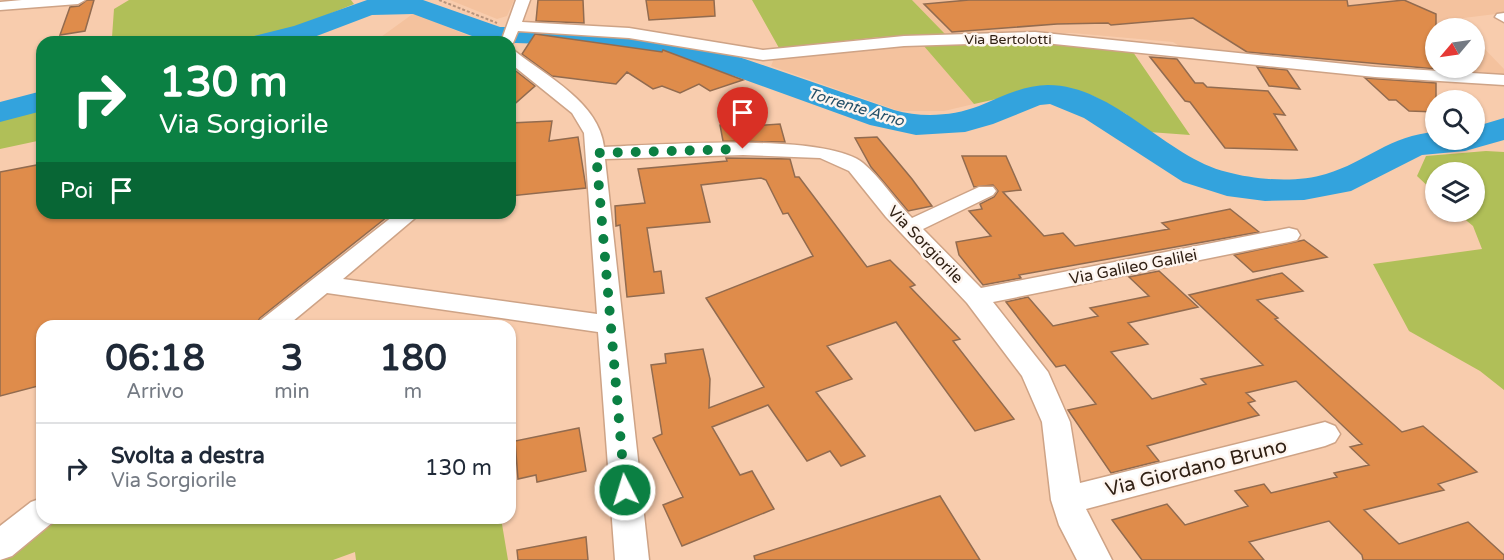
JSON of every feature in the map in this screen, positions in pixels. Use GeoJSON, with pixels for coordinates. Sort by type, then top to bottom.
{"type":"FeatureCollection","features":[{"type":"Feature","properties":{"kind":"street"},"geometry":{"type":"LineString","coordinates":[[0,6],[78,0]]}},
{"type":"Feature","properties":{"kind":"street"},"geometry":{"type":"LineString","coordinates":[[510,33],[523,0]]}},
{"type":"Feature","properties":{"kind":"street","name":"Via Bertolotti"},"geometry":{"type":"LineString","coordinates":[[510,33],[629,33],[763,55],[904,41],[1035,38],[1376,72],[1504,80]]}},
{"type":"Feature","properties":{"kind":"street"},"geometry":{"type":"LineString","coordinates":[[516,60],[579,110],[593,133],[632,560]]}},
{"type":"Feature","properties":{"kind":"street","name":"Via Sorgiorile"},"geometry":{"type":"LineString","coordinates":[[596,153],[743,149],[820,152],[841,158],[856,167],[976,297],[1034,372],[1056,422],[1067,500],[1075,525],[1095,560]]}},
{"type":"Feature","properties":{"kind":"street"},"geometry":{"type":"LineString","coordinates":[[910,227],[986,190]]}},
{"type":"Feature","properties":{"kind":"street"},"geometry":{"type":"LineString","coordinates":[[277,320],[402,219]]}},
{"type":"Feature","properties":{"kind":"street","name":"Via Galileo Galilei"},"geometry":{"type":"LineString","coordinates":[[976,297],[1289,235]]}},
{"type":"Feature","properties":{"kind":"street"},"geometry":{"type":"LineString","coordinates":[[321,284],[610,325]]}},
{"type":"Feature","properties":{"kind":"street","name":"Via Giordano Bruno"},"geometry":{"type":"LineString","coordinates":[[1067,500],[1325,434]]}},
{"type":"Feature","properties":{"kind":"street"},"geometry":{"type":"LineString","coordinates":[[0,546],[36,517]]}},
{"type":"Feature","properties":{"kind":"path"},"geometry":{"type":"LineString","coordinates":[[439,0],[492,21],[510,33]]}},
{"type":"Feature","properties":{"kind":"shaded area"},"geometry":{"type":"Polygon","coordinates":[[[450,0],[514,0],[507,16],[497,19],[450,0]]]}},
{"type":"Feature","properties":{"kind":"shaded area"},"geometry":{"type":"Polygon","coordinates":[[[912,0],[1504,0],[1504,13],[1463,18],[1425,18],[1425,71],[1184,49],[1173,42],[1072,33],[946,35],[912,0]]]}},
{"type":"Feature","properties":{"kind":"shaded area"},"geometry":{"type":"Polygon","coordinates":[[[414,13],[469,36],[382,36],[414,13]]]}},
{"type":"Feature","properties":{"kind":"shaded area"},"geometry":{"type":"Polygon","coordinates":[[[923,45],[974,104],[944,111],[899,111],[771,66],[775,56],[923,45]]]}},
{"type":"Feature","properties":{"kind":"shaded area"},"geometry":{"type":"Polygon","coordinates":[[[1485,49],[1504,69],[1504,76],[1485,75],[1485,49]]]}},
{"type":"Feature","properties":{"kind":"green space"},"geometry":{"type":"Polygon","coordinates":[[[129,0],[351,0],[354,4],[275,36],[112,36],[114,9],[129,0]]]}},
{"type":"Feature","properties":{"kind":"green space"},"geometry":{"type":"Polygon","coordinates":[[[752,0],[912,0],[946,35],[881,37],[779,48],[752,0]]]}},
{"type":"Feature","properties":{"kind":"green space"},"geometry":{"type":"Polygon","coordinates":[[[1028,41],[1133,52],[1190,135],[1149,132],[1126,114],[1093,96],[1050,87],[974,104],[923,45],[1028,41]]]}},
{"type":"Feature","properties":{"kind":"green space"},"geometry":{"type":"Polygon","coordinates":[[[36,94],[36,141],[0,149],[0,105],[36,94]]]}},
{"type":"Feature","properties":{"kind":"green space"},"geometry":{"type":"Polygon","coordinates":[[[1486,151],[1504,152],[1504,390],[1480,371],[1409,331],[1373,264],[1482,249],[1473,226],[1468,222],[1485,222],[1485,162],[1425,162],[1425,184],[1417,176],[1426,156],[1486,151]]]}},
{"type":"Feature","properties":{"kind":"green space"},"geometry":{"type":"Polygon","coordinates":[[[42,524],[502,524],[508,560],[356,560],[355,552],[333,560],[0,560],[42,524]]]}},
{"type":"Feature","properties":{"kind":"building"},"geometry":{"type":"Polygon","coordinates":[[[87,0],[94,0],[85,31],[60,35],[70,7],[79,6],[87,0]]]}},
{"type":"Feature","properties":{"kind":"building"},"geometry":{"type":"Polygon","coordinates":[[[538,0],[583,0],[584,23],[536,21],[538,0]]]}},
{"type":"Feature","properties":{"kind":"building"},"geometry":{"type":"Polygon","coordinates":[[[646,0],[714,0],[715,16],[649,20],[646,0]]]}},
{"type":"Feature","properties":{"kind":"building"},"geometry":{"type":"Polygon","coordinates":[[[969,0],[1347,0],[1348,6],[1404,0],[1436,14],[1436,18],[1425,18],[1425,68],[1247,52],[1193,18],[1111,25],[1108,23],[1057,24],[952,32],[924,4],[969,0]]]}},
{"type":"Feature","properties":{"kind":"building"},"geometry":{"type":"Polygon","coordinates":[[[535,34],[662,52],[663,50],[743,80],[710,91],[699,84],[680,93],[662,86],[653,89],[627,72],[616,84],[552,76],[522,54],[535,34]]]}},
{"type":"Feature","properties":{"kind":"building"},"geometry":{"type":"Polygon","coordinates":[[[1150,57],[1177,59],[1195,83],[1203,83],[1207,87],[1268,91],[1285,115],[1274,114],[1297,150],[1225,148],[1190,102],[1185,101],[1150,57]]]}},
{"type":"Feature","properties":{"kind":"building"},"geometry":{"type":"Polygon","coordinates":[[[1257,67],[1287,70],[1300,89],[1269,86],[1257,67]]]}},
{"type":"Feature","properties":{"kind":"building"},"geometry":{"type":"Polygon","coordinates":[[[516,71],[535,86],[516,103],[516,71]]]}},
{"type":"Feature","properties":{"kind":"building"},"geometry":{"type":"Polygon","coordinates":[[[1365,78],[1436,83],[1436,90],[1425,90],[1425,112],[1409,111],[1396,100],[1389,100],[1365,78]]]}},
{"type":"Feature","properties":{"kind":"building"},"geometry":{"type":"Polygon","coordinates":[[[748,118],[750,126],[780,124],[785,142],[723,141],[720,125],[748,118]]]}},
{"type":"Feature","properties":{"kind":"building"},"geometry":{"type":"Polygon","coordinates":[[[552,121],[549,141],[578,137],[586,188],[516,195],[516,123],[552,121]]]}},
{"type":"Feature","properties":{"kind":"building"},"geometry":{"type":"Polygon","coordinates":[[[877,137],[932,206],[908,211],[871,167],[855,138],[877,137]]]}},
{"type":"Feature","properties":{"kind":"building"},"geometry":{"type":"Polygon","coordinates":[[[962,156],[1006,156],[1021,190],[1003,192],[1044,236],[1063,233],[1075,246],[1169,229],[1162,223],[1230,209],[1259,232],[1019,275],[1021,278],[983,285],[959,255],[956,242],[991,236],[969,211],[982,209],[980,204],[994,197],[998,191],[993,185],[974,187],[962,156]]]}},
{"type":"Feature","properties":{"kind":"building"},"geometry":{"type":"Polygon","coordinates":[[[726,158],[790,159],[795,177],[799,177],[867,267],[890,260],[915,285],[910,287],[960,339],[953,341],[1014,419],[975,431],[896,322],[827,346],[852,379],[816,392],[865,456],[841,466],[830,451],[807,461],[768,405],[712,427],[740,475],[752,471],[774,509],[682,546],[663,505],[683,497],[653,438],[662,434],[651,365],[666,363],[665,354],[703,349],[710,379],[709,408],[764,387],[706,298],[813,256],[788,213],[783,214],[766,180],[761,178],[701,185],[710,222],[647,228],[654,272],[661,271],[664,293],[627,297],[620,225],[616,226],[615,206],[645,203],[638,169],[727,161],[726,158]]]}},
{"type":"Feature","properties":{"kind":"building"},"geometry":{"type":"Polygon","coordinates":[[[36,165],[36,219],[384,219],[259,320],[36,320],[36,387],[0,396],[0,172],[36,165]]]}},
{"type":"Feature","properties":{"kind":"building"},"geometry":{"type":"Polygon","coordinates":[[[1304,240],[1327,257],[1253,272],[1234,255],[1304,240]]]}},
{"type":"Feature","properties":{"kind":"building"},"geometry":{"type":"Polygon","coordinates":[[[1159,271],[1198,307],[1128,323],[1148,344],[1111,352],[1152,399],[1206,384],[1201,379],[1263,365],[1189,295],[1282,273],[1303,291],[1257,300],[1278,318],[1275,319],[1402,432],[1423,426],[1477,472],[1438,484],[1444,490],[1364,510],[1399,544],[1468,522],[1504,555],[1504,560],[1363,560],[1362,555],[1329,521],[1249,542],[1264,560],[1142,560],[1112,520],[1167,504],[1185,525],[1248,506],[1235,491],[1264,484],[1271,493],[1337,477],[1334,473],[1369,465],[1350,447],[1362,444],[1296,381],[1246,393],[1255,401],[1248,403],[1259,415],[1147,446],[1159,461],[1111,473],[1068,410],[1096,404],[1065,365],[1056,367],[1006,302],[1028,297],[1053,326],[1098,316],[1090,308],[1149,296],[1129,277],[1159,271]]]}},
{"type":"Feature","properties":{"kind":"building"},"geometry":{"type":"Polygon","coordinates":[[[579,428],[586,471],[537,482],[536,475],[518,479],[516,441],[579,428]]]}},
{"type":"Feature","properties":{"kind":"building"},"geometry":{"type":"Polygon","coordinates":[[[940,496],[980,560],[755,560],[754,556],[940,496]]]}},
{"type":"Feature","properties":{"kind":"building"},"geometry":{"type":"Polygon","coordinates":[[[586,537],[588,560],[518,560],[517,550],[586,537]]]}},
{"type":"Feature","properties":{"kind":"waterway","name":"Torrente Arno"},"geometry":{"type":"LineString","coordinates":[[291,36],[364,9],[387,5],[414,6],[425,9],[489,34],[500,36]]}},
{"type":"Feature","properties":{"kind":"waterway","name":"Torrente Arno"},"geometry":{"type":"LineString","coordinates":[[500,36],[516,36]]}},
{"type":"Feature","properties":{"kind":"waterway","name":"Torrente Arno"},"geometry":{"type":"LineString","coordinates":[[516,36],[606,37],[668,46],[748,70],[882,118],[924,126],[965,121],[1040,95],[1059,96],[1096,111],[1196,174],[1210,180],[1246,187],[1304,189],[1337,183],[1391,155],[1425,144]]}},
{"type":"Feature","properties":{"kind":"waterway","name":"Torrente Arno"},"geometry":{"type":"LineString","coordinates":[[0,112],[36,103]]}},
{"type":"Feature","properties":{"kind":"waterway","name":"Torrente Arno"},"geometry":{"type":"LineString","coordinates":[[1485,135],[1504,129]]}},
{"type":"Feature","properties":{"kind":"route"},"geometry":{"type":"LineString","coordinates":[[625,490],[596,153],[743,149]]}}]}
